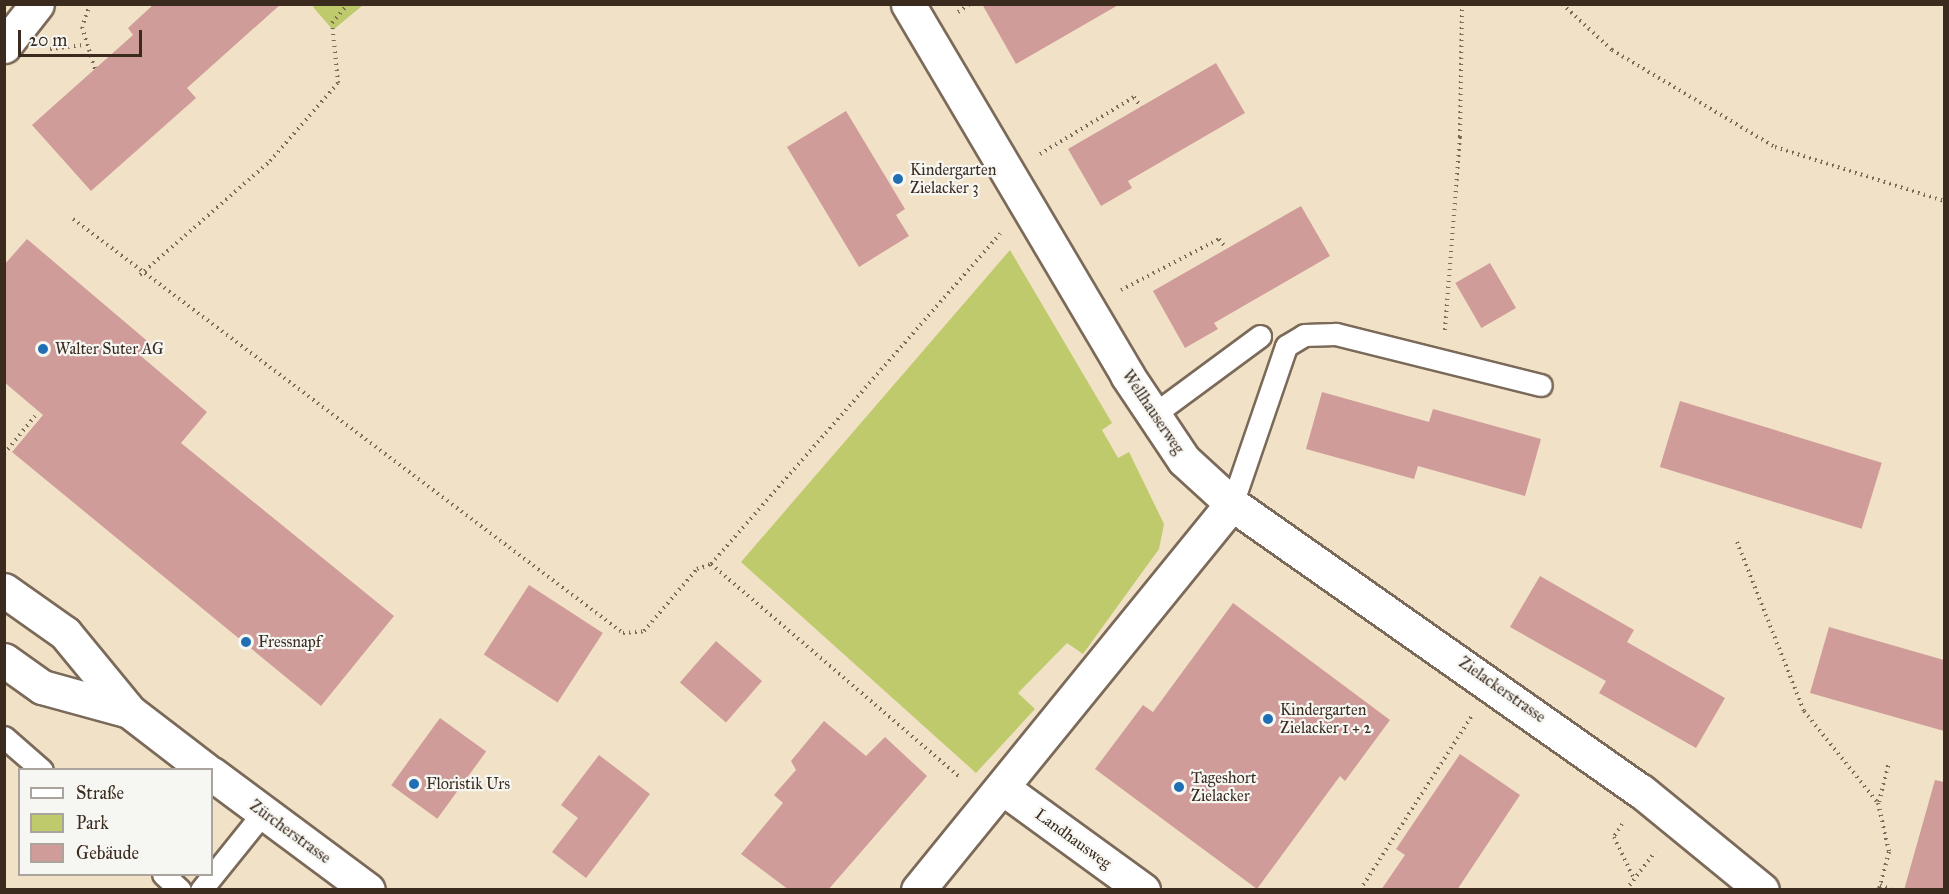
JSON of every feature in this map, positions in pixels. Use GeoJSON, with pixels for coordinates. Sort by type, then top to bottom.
{"type":"FeatureCollection","features":[{"type":"Feature","properties":{"kind":"street"},"geometry":{"type":"LineString","coordinates":[[4,46],[37,4]]}},
{"type":"Feature","properties":{"kind":"street","name":"Wellhauserweg"},"geometry":{"type":"LineString","coordinates":[[908,4],[1153,415],[1185,460],[1232,504]]}},
{"type":"Feature","properties":{"kind":"street"},"geometry":{"type":"LineString","coordinates":[[918,890],[998,797],[1232,504]]}},
{"type":"Feature","properties":{"kind":"street","name":"Zielackerstrasse"},"geometry":{"type":"LineString","coordinates":[[1232,504],[1586,750],[1762,890]]}},
{"type":"Feature","properties":{"kind":"street"},"geometry":{"type":"LineString","coordinates":[[4,590],[65,633],[129,711],[203,768]]}},
{"type":"Feature","properties":{"kind":"street"},"geometry":{"type":"LineString","coordinates":[[4,660],[42,687],[129,711]]}},
{"type":"Feature","properties":{"kind":"street","name":"Zürcherstrasse"},"geometry":{"type":"LineString","coordinates":[[213,775],[369,890]]}},
{"type":"Feature","properties":{"kind":"street","name":"Landhausweg"},"geometry":{"type":"LineString","coordinates":[[998,797],[1143,890]]}},
{"type":"Feature","properties":{"kind":"lane"},"geometry":{"type":"LineString","coordinates":[[1232,504],[1286,346],[1304,334],[1336,334],[1541,385]]}},
{"type":"Feature","properties":{"kind":"lane"},"geometry":{"type":"LineString","coordinates":[[1153,415],[1260,336]]}},
{"type":"Feature","properties":{"kind":"lane"},"geometry":{"type":"LineString","coordinates":[[4,737],[40,768]]}},
{"type":"Feature","properties":{"kind":"lane"},"geometry":{"type":"LineString","coordinates":[[213,875],[263,813]]}},
{"type":"Feature","properties":{"kind":"lane"},"geometry":{"type":"LineString","coordinates":[[165,876],[180,890]]}},
{"type":"Feature","properties":{"kind":"lane"},"geometry":{"type":"LineString","coordinates":[[201,890],[212,876]]}},
{"type":"Feature","properties":{"kind":"path"},"geometry":{"type":"LineString","coordinates":[[90,4],[82,27],[85,45],[95,69]]}},
{"type":"Feature","properties":{"kind":"path"},"geometry":{"type":"LineString","coordinates":[[140,275],[270,161],[338,83],[332,23],[348,4]]}},
{"type":"Feature","properties":{"kind":"path"},"geometry":{"type":"LineString","coordinates":[[962,10],[970,4]]}},
{"type":"Feature","properties":{"kind":"path"},"geometry":{"type":"LineString","coordinates":[[1442,360],[1460,137],[1462,4]]}},
{"type":"Feature","properties":{"kind":"path"},"geometry":{"type":"LineString","coordinates":[[1562,4],[1612,50],[1775,147],[1944,201]]}},
{"type":"Feature","properties":{"kind":"path"},"geometry":{"type":"LineString","coordinates":[[37,48],[85,45]]}},
{"type":"Feature","properties":{"kind":"path"},"geometry":{"type":"LineString","coordinates":[[1047,149],[1134,97],[1140,107]]}},
{"type":"Feature","properties":{"kind":"path"},"geometry":{"type":"LineString","coordinates":[[73,219],[140,275],[623,633],[644,631],[697,569],[711,564],[1006,227]]}},
{"type":"Feature","properties":{"kind":"path"},"geometry":{"type":"LineString","coordinates":[[1122,290],[1219,239],[1226,248]]}},
{"type":"Feature","properties":{"kind":"path"},"geometry":{"type":"LineString","coordinates":[[4,454],[35,416]]}},
{"type":"Feature","properties":{"kind":"path"},"geometry":{"type":"LineString","coordinates":[[1737,542],[1804,711],[1878,803],[1889,852],[1880,887],[1893,890]]}},
{"type":"Feature","properties":{"kind":"path"},"geometry":{"type":"LineString","coordinates":[[711,564],[998,797]]}},
{"type":"Feature","properties":{"kind":"path"},"geometry":{"type":"LineString","coordinates":[[1360,890],[1478,706]]}},
{"type":"Feature","properties":{"kind":"path"},"geometry":{"type":"LineString","coordinates":[[1878,803],[1889,762]]}},
{"type":"Feature","properties":{"kind":"path"},"geometry":{"type":"LineString","coordinates":[[1628,813],[1614,837],[1634,879]]}},
{"type":"Feature","properties":{"kind":"path"},"geometry":{"type":"LineString","coordinates":[[1626,890],[1663,842]]}},
{"type":"Feature","properties":{"kind":"green space"},"geometry":{"type":"Polygon","coordinates":[[[316,5],[363,5],[333,30],[313,7],[316,5]]]}},
{"type":"Feature","properties":{"kind":"green space"},"geometry":{"type":"Polygon","coordinates":[[[1010,250],[1112,423],[1102,430],[1118,458],[1129,452],[1164,524],[1159,549],[1083,654],[1067,643],[1018,693],[1035,709],[976,773],[741,562],[1010,250]]]}},
{"type":"Feature","properties":{"kind":"building"},"geometry":{"type":"Polygon","coordinates":[[[154,4],[281,4],[187,88],[196,98],[91,191],[32,125],[133,35],[128,28],[154,4]]]}},
{"type":"Feature","properties":{"kind":"building"},"geometry":{"type":"Polygon","coordinates":[[[982,4],[1120,4],[1016,64],[982,4]]]}},
{"type":"Feature","properties":{"kind":"building"},"geometry":{"type":"Polygon","coordinates":[[[1216,63],[1245,113],[1128,181],[1132,188],[1101,206],[1068,149],[1216,63]]]}},
{"type":"Feature","properties":{"kind":"building"},"geometry":{"type":"Polygon","coordinates":[[[846,111],[905,209],[896,215],[909,236],[859,267],[787,147],[846,111]]]}},
{"type":"Feature","properties":{"kind":"building"},"geometry":{"type":"Polygon","coordinates":[[[1301,206],[1330,256],[1214,323],[1218,329],[1185,348],[1153,291],[1301,206]]]}},
{"type":"Feature","properties":{"kind":"building"},"geometry":{"type":"Polygon","coordinates":[[[27,239],[152,345],[142,357],[207,412],[181,443],[394,616],[321,706],[12,452],[43,415],[4,382],[4,265],[27,239]]]}},
{"type":"Feature","properties":{"kind":"building"},"geometry":{"type":"Polygon","coordinates":[[[1490,263],[1516,308],[1481,328],[1455,283],[1490,263]]]}},
{"type":"Feature","properties":{"kind":"building"},"geometry":{"type":"Polygon","coordinates":[[[1322,392],[1429,422],[1433,409],[1541,439],[1525,496],[1418,466],[1414,479],[1306,449],[1322,392]]]}},
{"type":"Feature","properties":{"kind":"building"},"geometry":{"type":"Polygon","coordinates":[[[1680,401],[1882,463],[1862,529],[1660,467],[1680,401]]]}},
{"type":"Feature","properties":{"kind":"building"},"geometry":{"type":"Polygon","coordinates":[[[1540,576],[1634,630],[1627,642],[1725,698],[1696,748],[1599,693],[1606,681],[1510,627],[1540,576]]]}},
{"type":"Feature","properties":{"kind":"building"},"geometry":{"type":"Polygon","coordinates":[[[529,585],[603,633],[558,703],[484,655],[529,585]]]}},
{"type":"Feature","properties":{"kind":"building"},"geometry":{"type":"Polygon","coordinates":[[[1233,603],[1390,720],[1345,781],[1340,776],[1257,889],[1095,769],[1143,705],[1153,712],[1233,603]]]}},
{"type":"Feature","properties":{"kind":"building"},"geometry":{"type":"Polygon","coordinates":[[[1829,627],[1944,660],[1944,731],[1810,693],[1829,627]]]}},
{"type":"Feature","properties":{"kind":"building"},"geometry":{"type":"Polygon","coordinates":[[[716,641],[762,681],[726,723],[680,683],[716,641]]]}},
{"type":"Feature","properties":{"kind":"building"},"geometry":{"type":"Polygon","coordinates":[[[440,718],[486,752],[437,819],[391,785],[440,718]]]}},
{"type":"Feature","properties":{"kind":"building"},"geometry":{"type":"Polygon","coordinates":[[[824,721],[866,756],[885,737],[927,776],[828,890],[789,890],[741,854],[783,803],[774,795],[796,770],[791,761],[824,721]]]}},
{"type":"Feature","properties":{"kind":"building"},"geometry":{"type":"Polygon","coordinates":[[[1460,754],[1520,795],[1457,890],[1381,890],[1405,855],[1396,849],[1460,754]]]}},
{"type":"Feature","properties":{"kind":"building"},"geometry":{"type":"Polygon","coordinates":[[[599,755],[650,794],[586,878],[552,852],[578,818],[561,805],[599,755]]]}},
{"type":"Feature","properties":{"kind":"building"},"geometry":{"type":"Polygon","coordinates":[[[1935,780],[1944,782],[1944,890],[1904,890],[1935,780]]]}},
{"type":"Feature","properties":{"kind":"place","name":"Kindergarten Zielacker 3"},"geometry":{"type":"Point","coordinates":[898,179]}},
{"type":"Feature","properties":{"kind":"place","name":"Walter Suter AG"},"geometry":{"type":"Point","coordinates":[43,349]}},
{"type":"Feature","properties":{"kind":"place","name":"Fressnapf"},"geometry":{"type":"Point","coordinates":[246,642]}},
{"type":"Feature","properties":{"kind":"place","name":"Kindergarten Zielacker 1 + 2"},"geometry":{"type":"Point","coordinates":[1268,719]}},
{"type":"Feature","properties":{"kind":"place","name":"Floristik Urs"},"geometry":{"type":"Point","coordinates":[414,784]}},
{"type":"Feature","properties":{"kind":"place","name":"Tageshort Zielacker"},"geometry":{"type":"Point","coordinates":[1179,787]}}]}
